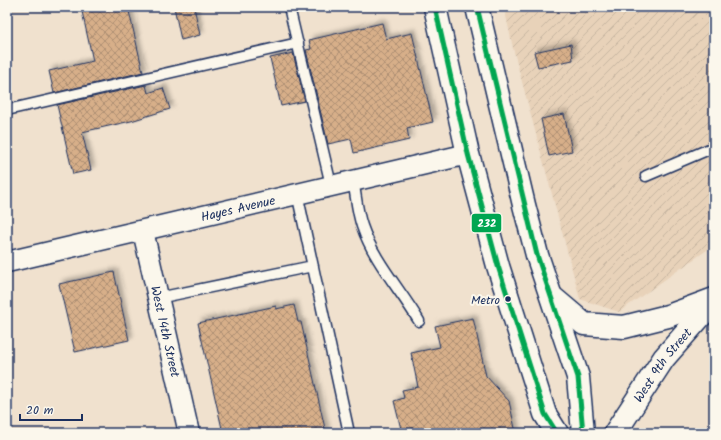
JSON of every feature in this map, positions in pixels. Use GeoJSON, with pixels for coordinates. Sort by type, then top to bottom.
{"type":"FeatureCollection","features":[{"type":"Feature","properties":{"kind":"main road"},"geometry":{"type":"LineString","coordinates":[[435,7],[468,154],[515,324],[545,414],[557,433]]}},
{"type":"Feature","properties":{"kind":"main road"},"geometry":{"type":"LineString","coordinates":[[477,7],[524,205],[551,296],[578,377],[583,433]]}},
{"type":"Feature","properties":{"kind":"main road"},"geometry":{"type":"LineString","coordinates":[[551,296],[584,324],[624,327],[668,316],[714,300]]}},
{"type":"Feature","properties":{"kind":"main road","name":"West 9th Street"},"geometry":{"type":"LineString","coordinates":[[615,433],[664,358],[714,300]]}},
{"type":"Feature","properties":{"kind":"street","name":"Hayes Avenue"},"geometry":{"type":"LineString","coordinates":[[7,262],[468,154]]}},
{"type":"Feature","properties":{"kind":"street","name":"West 14th Street"},"geometry":{"type":"LineString","coordinates":[[143,231],[189,433]]}},
{"type":"Feature","properties":{"kind":"lane"},"geometry":{"type":"LineString","coordinates":[[289,7],[331,185]]}},
{"type":"Feature","properties":{"kind":"lane"},"geometry":{"type":"LineString","coordinates":[[7,110],[298,43]]}},
{"type":"Feature","properties":{"kind":"lane"},"geometry":{"type":"LineString","coordinates":[[646,176],[714,147]]}},
{"type":"Feature","properties":{"kind":"lane"},"geometry":{"type":"LineString","coordinates":[[353,180],[361,225],[380,263],[402,292],[419,321]]}},
{"type":"Feature","properties":{"kind":"lane"},"geometry":{"type":"LineString","coordinates":[[297,193],[349,433]]}},
{"type":"Feature","properties":{"kind":"lane"},"geometry":{"type":"LineString","coordinates":[[158,298],[313,266]]}},
{"type":"Feature","properties":{"kind":"shaded area"},"geometry":{"type":"Polygon","coordinates":[[[504,7],[714,7],[714,245],[619,312],[580,299],[513,48],[504,7]]]}},
{"type":"Feature","properties":{"kind":"building"},"geometry":{"type":"Polygon","coordinates":[[[81,7],[128,7],[143,72],[54,93],[49,71],[93,61],[81,7]]]}},
{"type":"Feature","properties":{"kind":"building"},"geometry":{"type":"Polygon","coordinates":[[[174,7],[194,7],[200,35],[181,40],[174,7]]]}},
{"type":"Feature","properties":{"kind":"building"},"geometry":{"type":"Polygon","coordinates":[[[382,23],[386,39],[412,33],[433,122],[407,128],[409,140],[354,153],[351,139],[328,144],[306,50],[311,49],[309,40],[382,23]]]}},
{"type":"Feature","properties":{"kind":"building"},"geometry":{"type":"Polygon","coordinates":[[[571,44],[573,60],[538,67],[534,52],[571,44]]]}},
{"type":"Feature","properties":{"kind":"building"},"geometry":{"type":"Polygon","coordinates":[[[293,53],[305,101],[281,106],[270,58],[293,53]]]}},
{"type":"Feature","properties":{"kind":"building"},"geometry":{"type":"Polygon","coordinates":[[[146,85],[148,93],[163,88],[170,109],[131,121],[82,132],[91,170],[73,174],[57,105],[146,85]]]}},
{"type":"Feature","properties":{"kind":"building"},"geometry":{"type":"Polygon","coordinates":[[[564,114],[572,151],[549,156],[541,119],[564,114]]]}},
{"type":"Feature","properties":{"kind":"building"},"geometry":{"type":"Polygon","coordinates":[[[114,272],[129,340],[75,352],[59,284],[114,272]]]}},
{"type":"Feature","properties":{"kind":"building"},"geometry":{"type":"Polygon","coordinates":[[[294,305],[298,322],[301,322],[326,433],[223,433],[198,323],[276,306],[276,309],[294,305]]]}},
{"type":"Feature","properties":{"kind":"building"},"geometry":{"type":"Polygon","coordinates":[[[473,318],[486,376],[509,401],[516,433],[402,433],[394,401],[404,398],[402,390],[418,387],[411,353],[440,347],[435,326],[473,318]]]}},
{"type":"Feature","properties":{"kind":"transit line","name":"232"},"geometry":{"type":"LineString","coordinates":[[435,7],[468,154],[498,266],[545,414],[557,433]]}},
{"type":"Feature","properties":{"kind":"transit line","name":"232"},"geometry":{"type":"LineString","coordinates":[[477,7],[537,255],[578,377],[583,433]]}},
{"type":"Feature","properties":{"kind":"place","name":"Metro"},"geometry":{"type":"Point","coordinates":[508,299]}}]}
